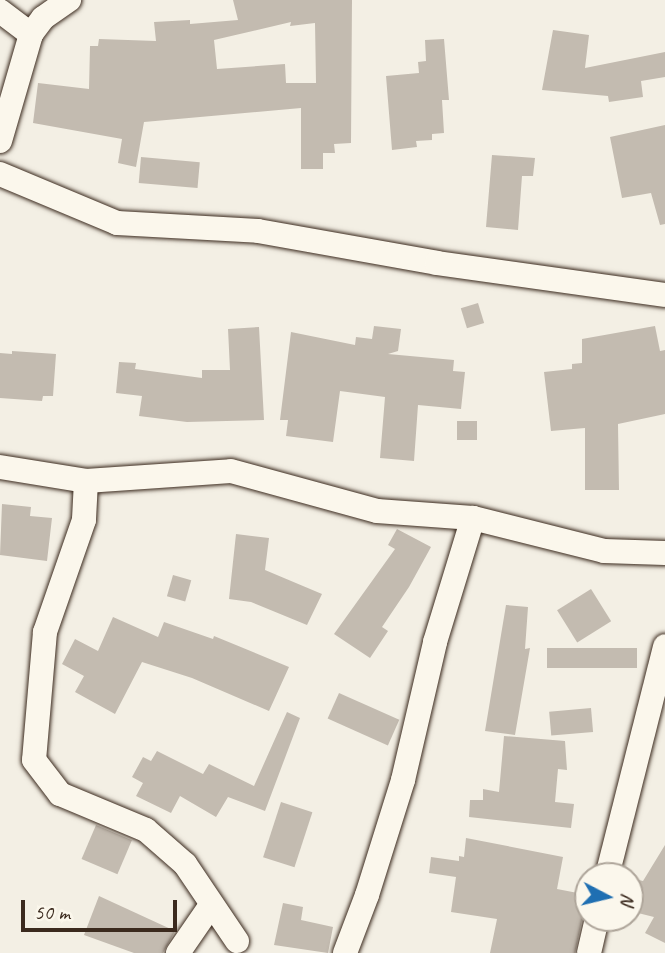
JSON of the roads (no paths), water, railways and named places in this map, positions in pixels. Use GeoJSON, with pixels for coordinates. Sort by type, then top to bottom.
{"type":"FeatureCollection","features":[{"type":"Feature","properties":{"kind":"street"},"geometry":{"type":"LineString","coordinates":[[0,141],[32,34],[43,18],[69,0]]}},
{"type":"Feature","properties":{"kind":"street"},"geometry":{"type":"LineString","coordinates":[[0,11],[32,34]]}},
{"type":"Feature","properties":{"kind":"street"},"geometry":{"type":"LineString","coordinates":[[0,174],[117,223],[258,231],[437,263],[665,295]]}},
{"type":"Feature","properties":{"kind":"street"},"geometry":{"type":"LineString","coordinates":[[0,467],[86,481],[231,471],[377,511],[473,518],[604,551],[665,553]]}},
{"type":"Feature","properties":{"kind":"street"},"geometry":{"type":"LineString","coordinates":[[86,481],[84,520],[45,632],[34,760],[60,793],[146,830],[185,864],[237,941]]}},
{"type":"Feature","properties":{"kind":"street"},"geometry":{"type":"LineString","coordinates":[[345,953],[367,895],[403,780],[435,642],[473,518]]}},
{"type":"Feature","properties":{"kind":"street"},"geometry":{"type":"LineString","coordinates":[[611,862],[665,646]]}},
{"type":"Feature","properties":{"kind":"street"},"geometry":{"type":"LineString","coordinates":[[178,953],[211,905]]}},
{"type":"Feature","properties":{"kind":"street"},"geometry":{"type":"LineString","coordinates":[[589,953],[594,932]]}}]}
